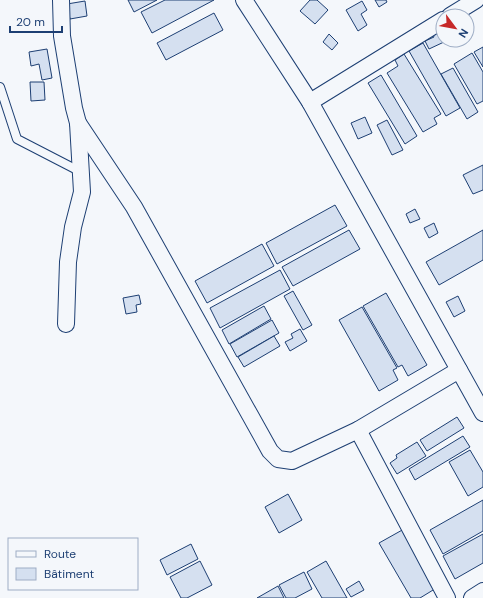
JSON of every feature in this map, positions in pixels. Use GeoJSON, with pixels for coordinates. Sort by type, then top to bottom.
{"type":"FeatureCollection","features":[{"type":"Feature","properties":{"kind":"street"},"geometry":{"type":"LineString","coordinates":[[62,0],[62,36],[74,108],[78,123],[82,192],[73,227],[68,262],[66,324]]}},
{"type":"Feature","properties":{"kind":"street"},"geometry":{"type":"LineString","coordinates":[[244,0],[310,102],[483,413]]}},
{"type":"Feature","properties":{"kind":"street"},"geometry":{"type":"LineString","coordinates":[[463,8],[476,0]]}},
{"type":"Feature","properties":{"kind":"street"},"geometry":{"type":"LineString","coordinates":[[310,102],[435,25]]}},
{"type":"Feature","properties":{"kind":"street"},"geometry":{"type":"LineString","coordinates":[[78,123],[134,207],[270,451],[278,459],[292,461],[358,430],[459,370]]}},
{"type":"Feature","properties":{"kind":"street"},"geometry":{"type":"LineString","coordinates":[[358,430],[447,598]]}},
{"type":"Feature","properties":{"kind":"street"},"geometry":{"type":"LineString","coordinates":[[472,598],[483,591]]}},
{"type":"Feature","properties":{"kind":"lane"},"geometry":{"type":"LineString","coordinates":[[0,87],[17,139],[81,172]]}},
{"type":"Feature","properties":{"kind":"building"},"geometry":{"type":"Polygon","coordinates":[[[128,0],[157,0],[134,12],[128,0]]]}},
{"type":"Feature","properties":{"kind":"building"},"geometry":{"type":"Polygon","coordinates":[[[165,0],[214,0],[152,33],[141,12],[165,0]]]}},
{"type":"Feature","properties":{"kind":"building"},"geometry":{"type":"Polygon","coordinates":[[[310,0],[317,0],[328,10],[315,24],[300,11],[310,0]]]}},
{"type":"Feature","properties":{"kind":"building"},"geometry":{"type":"Polygon","coordinates":[[[375,0],[386,0],[387,2],[379,7],[375,0]]]}},
{"type":"Feature","properties":{"kind":"building"},"geometry":{"type":"Polygon","coordinates":[[[85,1],[87,16],[70,19],[67,4],[85,1]]]}},
{"type":"Feature","properties":{"kind":"building"},"geometry":{"type":"Polygon","coordinates":[[[362,1],[367,10],[361,14],[367,25],[358,31],[346,10],[362,1]]]}},
{"type":"Feature","properties":{"kind":"building"},"geometry":{"type":"Polygon","coordinates":[[[214,13],[223,30],[166,60],[157,43],[214,13]]]}},
{"type":"Feature","properties":{"kind":"building"},"geometry":{"type":"Polygon","coordinates":[[[435,30],[435,46],[429,49],[425,41],[434,37],[432,32],[435,30]]]}},
{"type":"Feature","properties":{"kind":"building"},"geometry":{"type":"Polygon","coordinates":[[[329,34],[338,43],[332,50],[323,42],[329,34]]]}},
{"type":"Feature","properties":{"kind":"building"},"geometry":{"type":"Polygon","coordinates":[[[423,43],[460,108],[446,116],[409,51],[423,43]]]}},
{"type":"Feature","properties":{"kind":"building"},"geometry":{"type":"Polygon","coordinates":[[[483,47],[483,67],[474,52],[483,47]]]}},
{"type":"Feature","properties":{"kind":"building"},"geometry":{"type":"Polygon","coordinates":[[[47,49],[52,78],[42,80],[39,64],[31,66],[29,52],[47,49]]]}},
{"type":"Feature","properties":{"kind":"building"},"geometry":{"type":"Polygon","coordinates":[[[472,53],[483,72],[483,101],[477,104],[454,64],[472,53]]]}},
{"type":"Feature","properties":{"kind":"building"},"geometry":{"type":"Polygon","coordinates":[[[404,54],[441,114],[434,118],[437,124],[423,132],[387,73],[398,66],[395,60],[404,54]]]}},
{"type":"Feature","properties":{"kind":"building"},"geometry":{"type":"Polygon","coordinates":[[[453,68],[478,112],[467,119],[441,74],[453,68]]]}},
{"type":"Feature","properties":{"kind":"building"},"geometry":{"type":"Polygon","coordinates":[[[381,75],[417,136],[405,144],[368,83],[381,75]]]}},
{"type":"Feature","properties":{"kind":"building"},"geometry":{"type":"Polygon","coordinates":[[[30,82],[44,82],[45,100],[31,101],[30,82]]]}},
{"type":"Feature","properties":{"kind":"building"},"geometry":{"type":"Polygon","coordinates":[[[365,117],[372,133],[358,139],[351,123],[365,117]]]}},
{"type":"Feature","properties":{"kind":"building"},"geometry":{"type":"Polygon","coordinates":[[[387,120],[403,150],[392,155],[377,125],[387,120]]]}},
{"type":"Feature","properties":{"kind":"building"},"geometry":{"type":"Polygon","coordinates":[[[483,165],[483,190],[473,194],[463,175],[483,165]]]}},
{"type":"Feature","properties":{"kind":"building"},"geometry":{"type":"Polygon","coordinates":[[[335,205],[347,226],[277,264],[266,243],[335,205]]]}},
{"type":"Feature","properties":{"kind":"building"},"geometry":{"type":"Polygon","coordinates":[[[415,209],[420,219],[410,223],[406,214],[415,209]]]}},
{"type":"Feature","properties":{"kind":"building"},"geometry":{"type":"Polygon","coordinates":[[[434,223],[438,233],[429,238],[424,228],[434,223]]]}},
{"type":"Feature","properties":{"kind":"building"},"geometry":{"type":"Polygon","coordinates":[[[349,230],[360,249],[293,286],[282,267],[349,230]]]}},
{"type":"Feature","properties":{"kind":"building"},"geometry":{"type":"Polygon","coordinates":[[[483,230],[483,260],[439,285],[426,262],[483,230]]]}},
{"type":"Feature","properties":{"kind":"building"},"geometry":{"type":"Polygon","coordinates":[[[262,244],[274,266],[207,303],[195,281],[262,244]]]}},
{"type":"Feature","properties":{"kind":"building"},"geometry":{"type":"Polygon","coordinates":[[[280,270],[290,289],[220,328],[210,308],[280,270]]]}},
{"type":"Feature","properties":{"kind":"building"},"geometry":{"type":"Polygon","coordinates":[[[293,291],[312,325],[303,330],[284,296],[293,291]]]}},
{"type":"Feature","properties":{"kind":"building"},"geometry":{"type":"Polygon","coordinates":[[[386,293],[427,365],[408,376],[402,365],[398,367],[363,306],[386,293]]]}},
{"type":"Feature","properties":{"kind":"building"},"geometry":{"type":"Polygon","coordinates":[[[139,295],[141,304],[136,305],[137,312],[126,314],[123,298],[139,295]]]}},
{"type":"Feature","properties":{"kind":"building"},"geometry":{"type":"Polygon","coordinates":[[[458,296],[465,311],[454,317],[446,302],[458,296]]]}},
{"type":"Feature","properties":{"kind":"building"},"geometry":{"type":"Polygon","coordinates":[[[264,306],[271,319],[229,344],[222,330],[264,306]]]}},
{"type":"Feature","properties":{"kind":"building"},"geometry":{"type":"Polygon","coordinates":[[[362,307],[397,368],[393,370],[398,380],[379,391],[339,320],[362,307]]]}},
{"type":"Feature","properties":{"kind":"building"},"geometry":{"type":"Polygon","coordinates":[[[272,320],[279,333],[237,357],[230,344],[272,320]]]}},
{"type":"Feature","properties":{"kind":"building"},"geometry":{"type":"Polygon","coordinates":[[[300,329],[307,341],[290,351],[285,342],[293,338],[291,334],[300,329]]]}},
{"type":"Feature","properties":{"kind":"building"},"geometry":{"type":"Polygon","coordinates":[[[274,336],[280,346],[244,367],[238,357],[274,336]]]}},
{"type":"Feature","properties":{"kind":"building"},"geometry":{"type":"Polygon","coordinates":[[[457,417],[464,428],[427,451],[420,440],[457,417]]]}},
{"type":"Feature","properties":{"kind":"building"},"geometry":{"type":"Polygon","coordinates":[[[463,436],[470,447],[415,480],[409,469],[463,436]]]}},
{"type":"Feature","properties":{"kind":"building"},"geometry":{"type":"Polygon","coordinates":[[[417,442],[426,456],[397,474],[390,463],[397,458],[396,455],[417,442]]]}},
{"type":"Feature","properties":{"kind":"building"},"geometry":{"type":"Polygon","coordinates":[[[470,450],[483,472],[483,487],[468,496],[449,462],[470,450]]]}},
{"type":"Feature","properties":{"kind":"building"},"geometry":{"type":"Polygon","coordinates":[[[288,494],[302,520],[279,533],[265,507],[288,494]]]}},
{"type":"Feature","properties":{"kind":"building"},"geometry":{"type":"Polygon","coordinates":[[[483,500],[483,531],[443,554],[430,530],[483,500]]]}},
{"type":"Feature","properties":{"kind":"building"},"geometry":{"type":"Polygon","coordinates":[[[404,529],[438,587],[420,598],[411,598],[379,543],[404,529]]]}},
{"type":"Feature","properties":{"kind":"building"},"geometry":{"type":"Polygon","coordinates":[[[483,534],[483,563],[455,579],[443,556],[483,534]]]}},
{"type":"Feature","properties":{"kind":"building"},"geometry":{"type":"Polygon","coordinates":[[[191,544],[198,559],[167,575],[160,560],[191,544]]]}},
{"type":"Feature","properties":{"kind":"building"},"geometry":{"type":"Polygon","coordinates":[[[200,561],[212,585],[187,598],[181,598],[170,577],[200,561]]]}},
{"type":"Feature","properties":{"kind":"building"},"geometry":{"type":"Polygon","coordinates":[[[326,561],[347,598],[322,598],[307,572],[326,561]]]}},
{"type":"Feature","properties":{"kind":"building"},"geometry":{"type":"Polygon","coordinates":[[[304,572],[312,589],[295,598],[286,598],[279,585],[304,572]]]}},
{"type":"Feature","properties":{"kind":"building"},"geometry":{"type":"Polygon","coordinates":[[[359,581],[364,590],[351,597],[346,589],[359,581]]]}},
{"type":"Feature","properties":{"kind":"building"},"geometry":{"type":"Polygon","coordinates":[[[278,586],[284,598],[257,598],[278,586]]]}}]}
